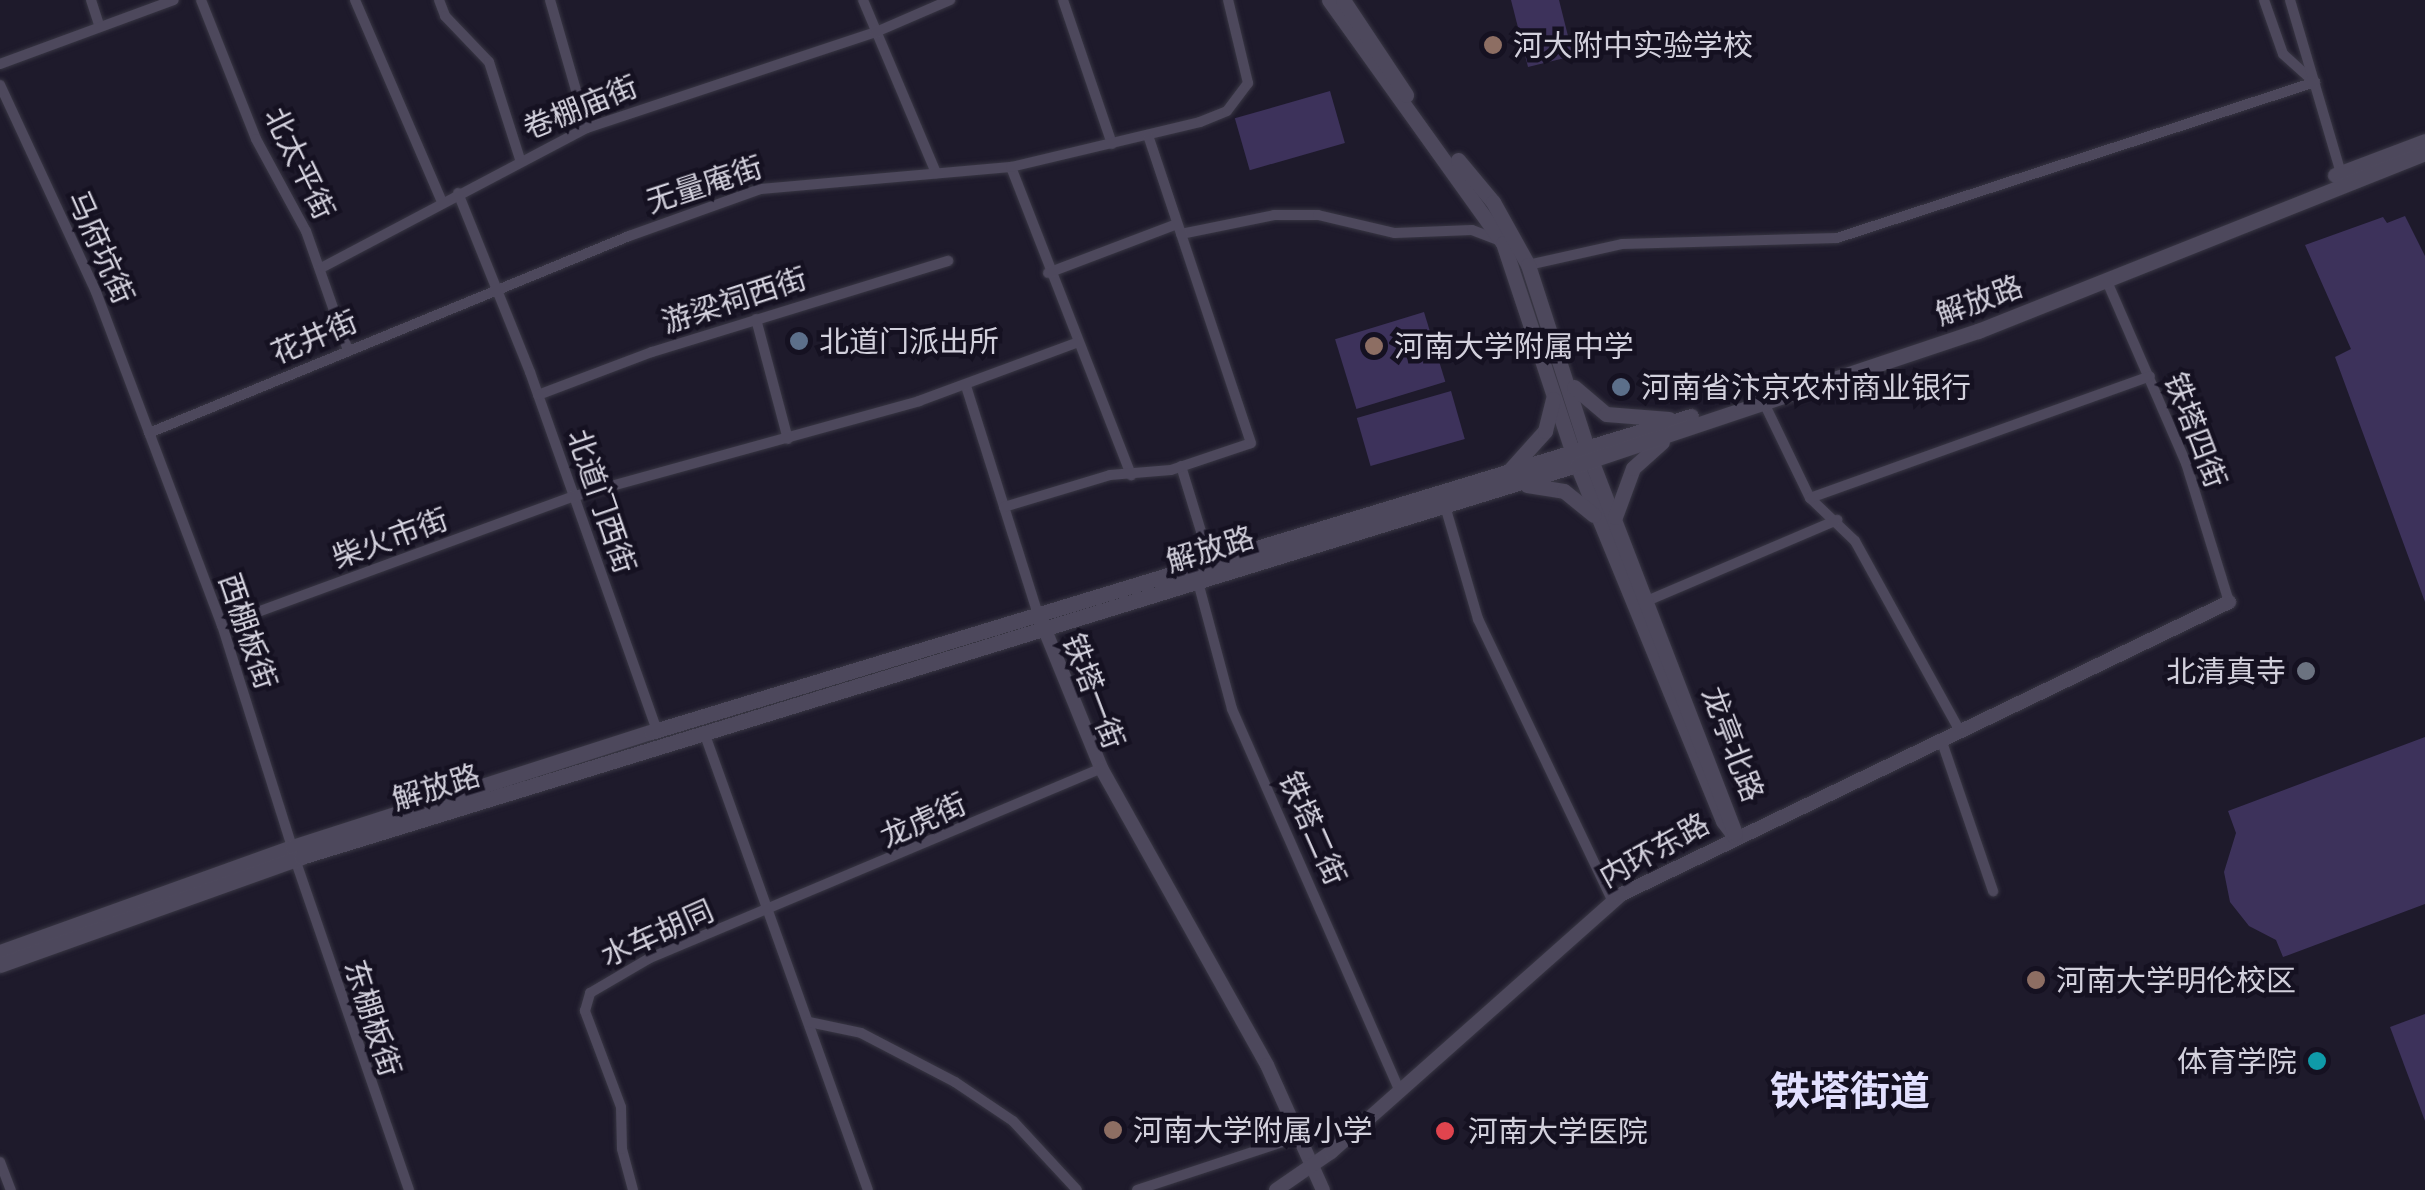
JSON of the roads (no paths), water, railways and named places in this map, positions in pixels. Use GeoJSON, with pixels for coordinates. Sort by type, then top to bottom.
{"type":"FeatureCollection","features":[{"type":"Feature","properties":{"kind":"main road","name":"龙亭北路"},"geometry":{"type":"LineString","coordinates":[[1329,0],[1504,243],[1557,370]]}},
{"type":"Feature","properties":{"kind":"main road","name":"龙亭北路"},"geometry":{"type":"LineString","coordinates":[[1343,0],[1420,113],[1493,202],[1528,265],[1582,456],[1723,821],[1736,836]]}},
{"type":"Feature","properties":{"kind":"main road","name":"解放路"},"geometry":{"type":"LineString","coordinates":[[1679,426],[1975,323],[2425,141]]}},
{"type":"Feature","properties":{"kind":"main road","name":"解放路"},"geometry":{"type":"LineString","coordinates":[[0,965],[294,853],[705,735],[1043,625],[1211,564],[1764,402],[1978,331],[2425,153]]}},
{"type":"Feature","properties":{"kind":"main road"},"geometry":{"type":"LineString","coordinates":[[1557,370],[1578,395],[1603,413],[1679,426]]}},
{"type":"Feature","properties":{"kind":"main road"},"geometry":{"type":"LineString","coordinates":[[1557,370],[1546,430],[1507,480],[1564,491],[1609,525],[1633,468],[1679,426]]}},
{"type":"Feature","properties":{"kind":"main road","name":"解放路"},"geometry":{"type":"LineString","coordinates":[[0,952],[658,730],[1198,582],[1445,506],[1507,480]]}},
{"type":"Feature","properties":{"kind":"main road","name":"龙亭北路"},"geometry":{"type":"LineString","coordinates":[[1609,525],[1647,601],[1734,816],[1736,836]]}},
{"type":"Feature","properties":{"kind":"street"},"geometry":{"type":"LineString","coordinates":[[91,0],[99,24]]}},
{"type":"Feature","properties":{"kind":"street"},"geometry":{"type":"LineString","coordinates":[[0,64],[99,24],[174,0]]}},
{"type":"Feature","properties":{"kind":"street","name":"北太平街"},"geometry":{"type":"LineString","coordinates":[[201,0],[256,138],[321,268],[348,350]]}},
{"type":"Feature","properties":{"kind":"street"},"geometry":{"type":"LineString","coordinates":[[355,0],[442,202]]}},
{"type":"Feature","properties":{"kind":"street"},"geometry":{"type":"LineString","coordinates":[[439,0],[445,16],[489,62],[520,158]]}},
{"type":"Feature","properties":{"kind":"street"},"geometry":{"type":"LineString","coordinates":[[550,0],[587,128]]}},
{"type":"Feature","properties":{"kind":"street"},"geometry":{"type":"LineString","coordinates":[[863,0],[936,174]]}},
{"type":"Feature","properties":{"kind":"street","name":"卷棚庙街"},"geometry":{"type":"LineString","coordinates":[[321,268],[520,158],[587,128],[876,32],[950,0]]}},
{"type":"Feature","properties":{"kind":"street"},"geometry":{"type":"LineString","coordinates":[[1063,0],[1112,144]]}},
{"type":"Feature","properties":{"kind":"street","name":"无量庵街"},"geometry":{"type":"LineString","coordinates":[[498,289],[760,189],[1011,167],[1200,122],[1240,99],[1246,66],[1228,0]]}},
{"type":"Feature","properties":{"kind":"street"},"geometry":{"type":"LineString","coordinates":[[2264,0],[2283,54],[2315,82]]}},
{"type":"Feature","properties":{"kind":"street"},"geometry":{"type":"LineString","coordinates":[[2290,0],[2341,173]]}},
{"type":"Feature","properties":{"kind":"street"},"geometry":{"type":"LineString","coordinates":[[1528,265],[1622,244],[1837,238],[2315,82]]}},
{"type":"Feature","properties":{"kind":"street","name":"马府坑街"},"geometry":{"type":"LineString","coordinates":[[0,85],[96,292],[150,434]]}},
{"type":"Feature","properties":{"kind":"street"},"geometry":{"type":"LineString","coordinates":[[1004,507],[1180,466],[1251,444],[1148,136]]}},
{"type":"Feature","properties":{"kind":"street"},"geometry":{"type":"LineString","coordinates":[[1011,167],[1048,272],[1130,475]]}},
{"type":"Feature","properties":{"kind":"street","name":"北道门西街"},"geometry":{"type":"LineString","coordinates":[[458,193],[538,395],[658,730]]}},
{"type":"Feature","properties":{"kind":"street"},"geometry":{"type":"LineString","coordinates":[[1048,272],[1179,229],[1274,216],[1318,215],[1396,233],[1482,231],[1504,243]]}},
{"type":"Feature","properties":{"kind":"street","name":"游梁祠西街"},"geometry":{"type":"LineString","coordinates":[[538,395],[756,319],[948,261]]}},
{"type":"Feature","properties":{"kind":"street","name":"铁塔四街"},"geometry":{"type":"LineString","coordinates":[[2106,279],[2186,464],[2229,602]]}},
{"type":"Feature","properties":{"kind":"street","name":"花井街"},"geometry":{"type":"LineString","coordinates":[[150,434],[498,289]]}},
{"type":"Feature","properties":{"kind":"street"},"geometry":{"type":"LineString","coordinates":[[756,319],[788,439]]}},
{"type":"Feature","properties":{"kind":"street","name":"柴火市街"},"geometry":{"type":"LineString","coordinates":[[222,625],[575,496],[966,386],[1076,343]]}},
{"type":"Feature","properties":{"kind":"street"},"geometry":{"type":"LineString","coordinates":[[1810,498],[2150,376]]}},
{"type":"Feature","properties":{"kind":"street"},"geometry":{"type":"LineString","coordinates":[[966,386],[1043,625]]}},
{"type":"Feature","properties":{"kind":"street"},"geometry":{"type":"LineString","coordinates":[[1764,402],[1810,498],[1856,541],[1960,731]]}},
{"type":"Feature","properties":{"kind":"street","name":"西棚板街"},"geometry":{"type":"LineString","coordinates":[[150,434],[222,625],[294,853]]}},
{"type":"Feature","properties":{"kind":"street"},"geometry":{"type":"LineString","coordinates":[[1180,466],[1211,564]]}},
{"type":"Feature","properties":{"kind":"street"},"geometry":{"type":"LineString","coordinates":[[1445,506],[1478,618],[1612,900]]}},
{"type":"Feature","properties":{"kind":"street"},"geometry":{"type":"LineString","coordinates":[[1647,601],[1837,520]]}},
{"type":"Feature","properties":{"kind":"street","name":"铁塔二街"},"geometry":{"type":"LineString","coordinates":[[1198,582],[1232,710],[1399,1089]]}},
{"type":"Feature","properties":{"kind":"street","name":"内环东路"},"geometry":{"type":"LineString","coordinates":[[1276,1190],[1399,1089],[1612,900],[1736,836],[2229,602]]}},
{"type":"Feature","properties":{"kind":"street","name":"铁塔一街"},"geometry":{"type":"LineString","coordinates":[[1043,625],[1094,771],[1260,1067],[1308,1166]]}},
{"type":"Feature","properties":{"kind":"street","name":"铁塔一街"},"geometry":{"type":"LineString","coordinates":[[1043,625],[1100,768],[1267,1065],[1308,1166]]}},
{"type":"Feature","properties":{"kind":"street"},"geometry":{"type":"LineString","coordinates":[[705,735],[868,1190]]}},
{"type":"Feature","properties":{"kind":"street"},"geometry":{"type":"LineString","coordinates":[[1941,739],[1994,891]]}},
{"type":"Feature","properties":{"kind":"street","name":"龙虎街"},"geometry":{"type":"LineString","coordinates":[[770,912],[1094,771]]}},
{"type":"Feature","properties":{"kind":"street","name":"东棚板街"},"geometry":{"type":"LineString","coordinates":[[294,853],[409,1190]]}},
{"type":"Feature","properties":{"kind":"street","name":"水车胡同"},"geometry":{"type":"LineString","coordinates":[[631,1190],[622,1149],[621,1108],[585,1000],[611,977],[650,958],[770,912]]}},
{"type":"Feature","properties":{"kind":"street"},"geometry":{"type":"LineString","coordinates":[[809,1022],[860,1033],[955,1082],[1013,1121],[1078,1190]]}},
{"type":"Feature","properties":{"kind":"street"},"geometry":{"type":"LineString","coordinates":[[1137,1190],[1292,1139]]}},
{"type":"Feature","properties":{"kind":"street"},"geometry":{"type":"LineString","coordinates":[[0,1162],[11,1190]]}},
{"type":"Feature","properties":{"kind":"street"},"geometry":{"type":"LineString","coordinates":[[1308,1166],[1314,1190]]}},
{"type":"Feature","properties":{"kind":"street"},"geometry":{"type":"LineString","coordinates":[[1308,1166],[1323,1190]]}},
{"type":"Feature","properties":{"kind":"place","name":"河大附中实验学校"},"geometry":{"type":"Point","coordinates":[1493,45]}},
{"type":"Feature","properties":{"kind":"place","name":"北道门派出所"},"geometry":{"type":"Point","coordinates":[799,341]}},
{"type":"Feature","properties":{"kind":"place","name":"河南大学附属中学"},"geometry":{"type":"Point","coordinates":[1374,346]}},
{"type":"Feature","properties":{"kind":"place","name":"河南省汴京农村商业银行"},"geometry":{"type":"Point","coordinates":[1621,387]}},
{"type":"Feature","properties":{"kind":"place","name":"北清真寺"},"geometry":{"type":"Point","coordinates":[2306,671]}},
{"type":"Feature","properties":{"kind":"place","name":"河南大学明伦校区"},"geometry":{"type":"Point","coordinates":[2036,980]}},
{"type":"Feature","properties":{"kind":"place","name":"体育学院"},"geometry":{"type":"Point","coordinates":[2317,1061]}},
{"type":"Feature","properties":{"kind":"place","name":"河南大学附属小学"},"geometry":{"type":"Point","coordinates":[1113,1130]}},
{"type":"Feature","properties":{"kind":"place","name":"河南大学医院"},"geometry":{"type":"Point","coordinates":[1445,1131]}},
{"type":"Feature","properties":{"kind":"district","name":"铁塔街道"},"geometry":{"type":"Point","coordinates":[1850,1091]}}]}
